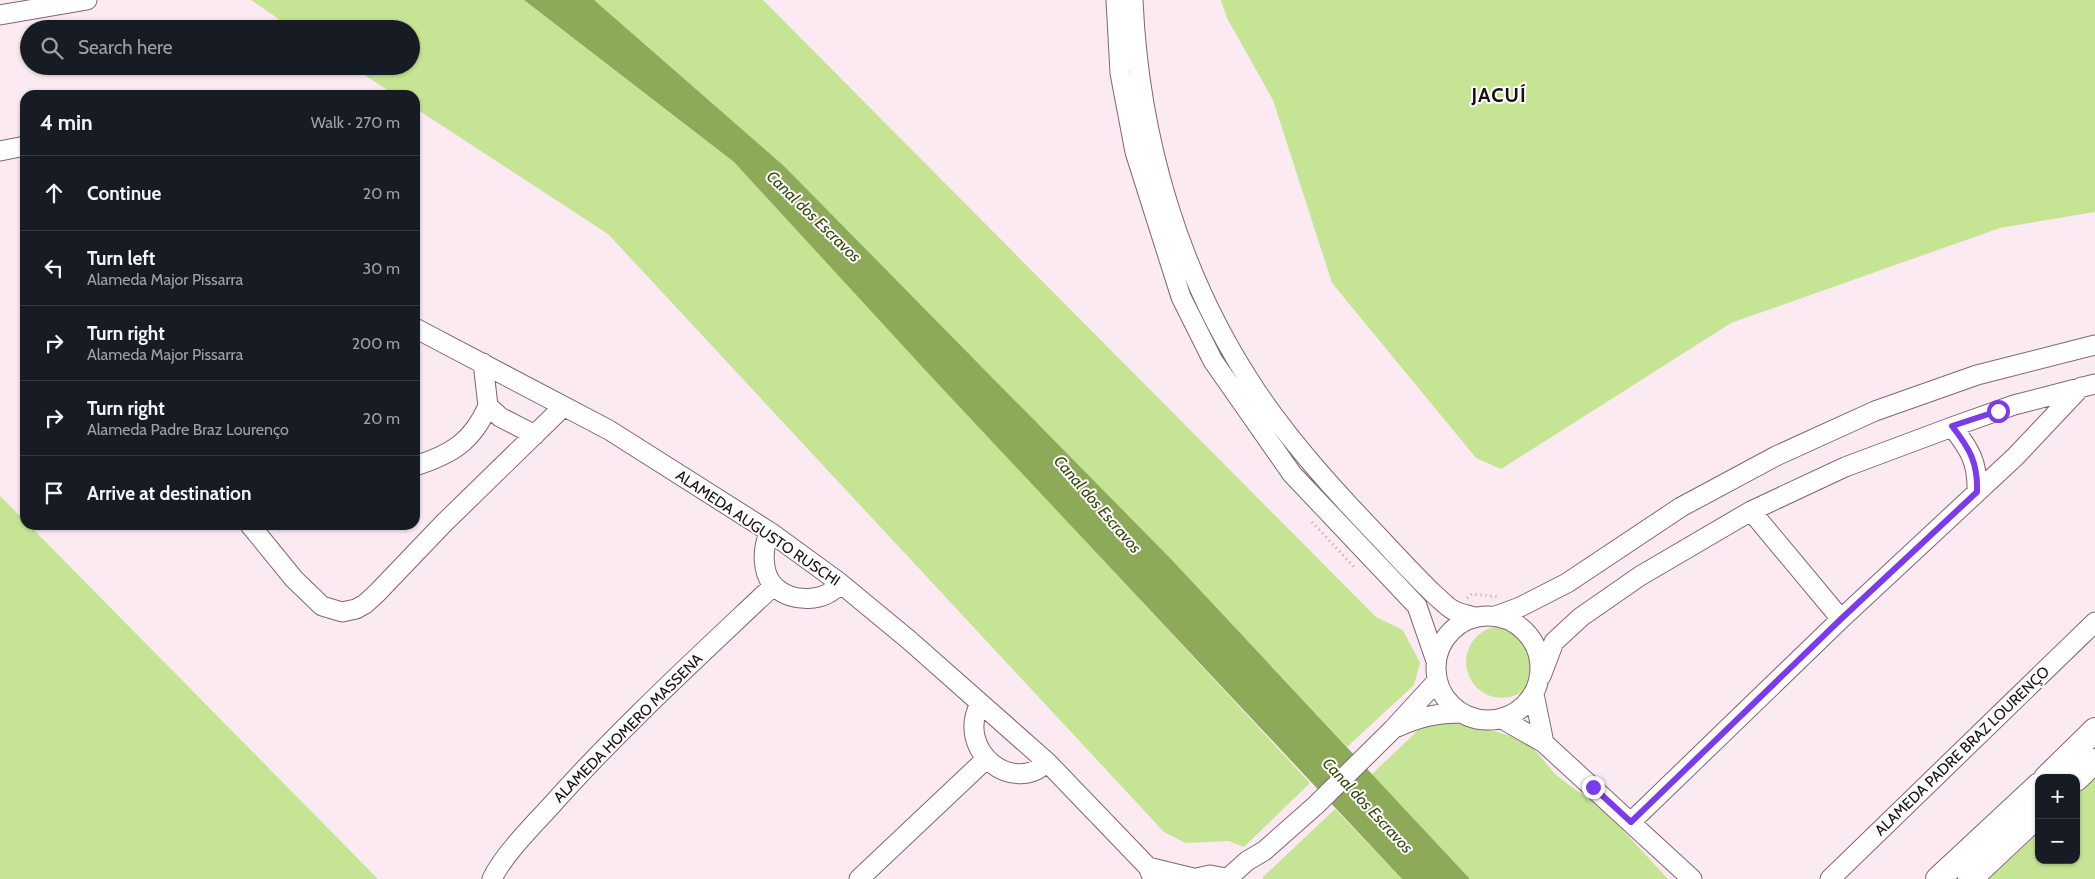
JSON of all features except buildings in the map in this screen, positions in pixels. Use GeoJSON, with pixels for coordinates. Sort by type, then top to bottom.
{"type":"FeatureCollection","features":[{"type":"Feature","properties":{"kind":"main road"},"geometry":{"type":"LineString","coordinates":[[2050,774],[2095,730]]}},
{"type":"Feature","properties":{"kind":"main road"},"geometry":{"type":"LineString","coordinates":[[2080,775],[2095,761]]}},
{"type":"Feature","properties":{"kind":"main road"},"geometry":{"type":"LineString","coordinates":[[1938,879],[2035,789]]}},
{"type":"Feature","properties":{"kind":"main road"},"geometry":{"type":"LineString","coordinates":[[1970,879],[2035,818]]}},
{"type":"Feature","properties":{"kind":"street"},"geometry":{"type":"LineString","coordinates":[[0,0],[22,11]]}},
{"type":"Feature","properties":{"kind":"street"},"geometry":{"type":"LineString","coordinates":[[0,15],[87,0]]}},
{"type":"Feature","properties":{"kind":"street"},"geometry":{"type":"LineString","coordinates":[[1116,0],[1120,73],[1135,152],[1182,297],[1213,361],[1292,474],[1417,606],[1436,661],[1437,681],[1442,694],[1451,705],[1475,719],[1502,719],[1526,705],[1534,694],[1554,642],[1581,617],[1640,576],[1751,512],[1845,467],[1952,426],[2088,385]]}},
{"type":"Feature","properties":{"kind":"street"},"geometry":{"type":"LineString","coordinates":[[1133,0],[1138,68],[1152,147],[1170,213],[1205,300],[1242,368],[1290,438],[1335,491],[1426,586],[1452,610],[1475,617]]}},
{"type":"Feature","properties":{"kind":"street"},"geometry":{"type":"LineString","coordinates":[[0,151],[20,147]]}},
{"type":"Feature","properties":{"kind":"street","name":"ALAMEDA AUGUSTO RUSCHI"},"geometry":{"type":"LineString","coordinates":[[420,331],[625,440],[770,532],[840,583],[909,640],[1047,762],[1151,873],[1192,879],[1210,875],[1229,878]]}},
{"type":"Feature","properties":{"kind":"street"},"geometry":{"type":"LineString","coordinates":[[1436,661],[1439,649],[1449,633],[1463,621],[1475,617],[1496,616],[1520,607],[1567,583],[1681,506],[1776,456],[1875,411],[1977,375],[2095,345]]}},
{"type":"Feature","properties":{"kind":"street"},"geometry":{"type":"LineString","coordinates":[[420,464],[453,451],[465,441],[482,421],[488,406],[483,363]]}},
{"type":"Feature","properties":{"kind":"street"},"geometry":{"type":"LineString","coordinates":[[1631,822],[1841,619],[2016,456],[2088,385]]}},
{"type":"Feature","properties":{"kind":"street"},"geometry":{"type":"LineString","coordinates":[[488,406],[500,418],[535,435]]}},
{"type":"Feature","properties":{"kind":"street"},"geometry":{"type":"LineString","coordinates":[[254,530],[294,579],[322,606],[342,612],[356,609],[377,593],[444,523],[563,407]]}},
{"type":"Feature","properties":{"kind":"street"},"geometry":{"type":"LineString","coordinates":[[1952,426],[1972,454],[1978,479],[1977,492]]}},
{"type":"Feature","properties":{"kind":"street"},"geometry":{"type":"LineString","coordinates":[[1751,512],[1841,619]]}},
{"type":"Feature","properties":{"kind":"street"},"geometry":{"type":"LineString","coordinates":[[770,532],[764,548],[764,559],[773,586],[790,596],[808,599],[832,592],[840,583]]}},
{"type":"Feature","properties":{"kind":"street","name":"ALAMEDA HOMERO MASSENA"},"geometry":{"type":"LineString","coordinates":[[492,879],[518,842],[630,721],[773,586]]}},
{"type":"Feature","properties":{"kind":"street"},"geometry":{"type":"LineString","coordinates":[[1496,616],[1518,624],[1534,641],[1541,664],[1541,676]]}},
{"type":"Feature","properties":{"kind":"street","name":"ALAMEDA PADRE BRAZ LOURENÇO"},"geometry":{"type":"LineString","coordinates":[[1830,879],[2095,622]]}},
{"type":"Feature","properties":{"kind":"street"},"geometry":{"type":"LineString","coordinates":[[1229,878],[1247,861],[1264,851],[1316,805],[1393,729],[1437,681]]}},
{"type":"Feature","properties":{"kind":"street"},"geometry":{"type":"LineString","coordinates":[[1534,694],[1544,743]]}},
{"type":"Feature","properties":{"kind":"street"},"geometry":{"type":"LineString","coordinates":[[980,704],[973,723],[974,734],[986,759],[1000,769],[1012,773],[1028,772],[1039,768],[1047,762]]}},
{"type":"Feature","properties":{"kind":"street"},"geometry":{"type":"LineString","coordinates":[[1393,729],[1432,714],[1462,713]]}},
{"type":"Feature","properties":{"kind":"street"},"geometry":{"type":"LineString","coordinates":[[1502,719],[1544,743],[1692,879]]}},
{"type":"Feature","properties":{"kind":"street"},"geometry":{"type":"LineString","coordinates":[[860,879],[986,759]]}},
{"type":"Feature","properties":{"kind":"street"},"geometry":{"type":"LineString","coordinates":[[1249,879],[1264,851]]}},
{"type":"Feature","properties":{"kind":"path"},"geometry":{"type":"LineString","coordinates":[[1310,520],[1357,569]]}},
{"type":"Feature","properties":{"kind":"path"},"geometry":{"type":"LineString","coordinates":[[1452,610],[1472,594],[1506,597]]}},
{"type":"Feature","properties":{"kind":"shaded area"},"geometry":{"type":"Polygon","coordinates":[[[251,0],[524,0],[734,162],[1310,783],[1244,847],[1229,841],[1185,843],[1164,832],[608,234],[420,111],[420,90],[387,90],[365,75],[420,75],[420,20],[280,20],[251,0]]]}},
{"type":"Feature","properties":{"kind":"shaded area"},"geometry":{"type":"Polygon","coordinates":[[[594,0],[763,0],[1376,617],[1403,630],[1420,663],[1414,685],[1347,747],[1171,559],[784,166],[594,0]]]}},
{"type":"Feature","properties":{"kind":"shaded area"},"geometry":{"type":"Polygon","coordinates":[[[1221,0],[2095,0],[2095,212],[2000,228],[1731,323],[1501,469],[1476,458],[1332,283],[1273,100],[1227,18],[1221,0]]]}},
{"type":"Feature","properties":{"kind":"shaded area"},"geometry":{"type":"Polygon","coordinates":[[[0,496],[20,516],[20,530],[34,530],[378,879],[0,879],[0,496]]]}},
{"type":"Feature","properties":{"kind":"shaded area"},"geometry":{"type":"Polygon","coordinates":[[[1502,626],[1522,632],[1532,642],[1538,662],[1532,682],[1522,692],[1502,698],[1482,692],[1472,682],[1466,662],[1472,642],[1482,632],[1502,626]]]}},
{"type":"Feature","properties":{"kind":"shaded area"},"geometry":{"type":"Polygon","coordinates":[[[1436,713],[1527,741],[1556,775],[1608,814],[1668,879],[1470,879],[1372,774],[1436,713]]]}},
{"type":"Feature","properties":{"kind":"shaded area"},"geometry":{"type":"Polygon","coordinates":[[[2095,779],[2095,879],[1989,879],[2035,836],[2035,864],[2080,864],[2080,793],[2095,779]]]}},
{"type":"Feature","properties":{"kind":"shaded area"},"geometry":{"type":"Polygon","coordinates":[[[1335,809],[1402,879],[1263,879],[1263,877],[1335,809]]]}},
{"type":"Feature","properties":{"kind":"water","name":"Canal dos Escravos"},"geometry":{"type":"Polygon","coordinates":[[[524,0],[594,0],[784,166],[1171,559],[1470,879],[1402,879],[927,372],[734,162],[524,0]]]}},
{"type":"Feature","properties":{"kind":"district","name":"JACUÍ"},"geometry":{"type":"Point","coordinates":[1499,95]}},
{"type":"Feature","properties":{"kind":"route"},"geometry":{"type":"LineString","coordinates":[[1593,787],[1631,822],[1841,619],[1977,492],[1978,479],[1972,454],[1952,426],[1998,411]]}}]}
